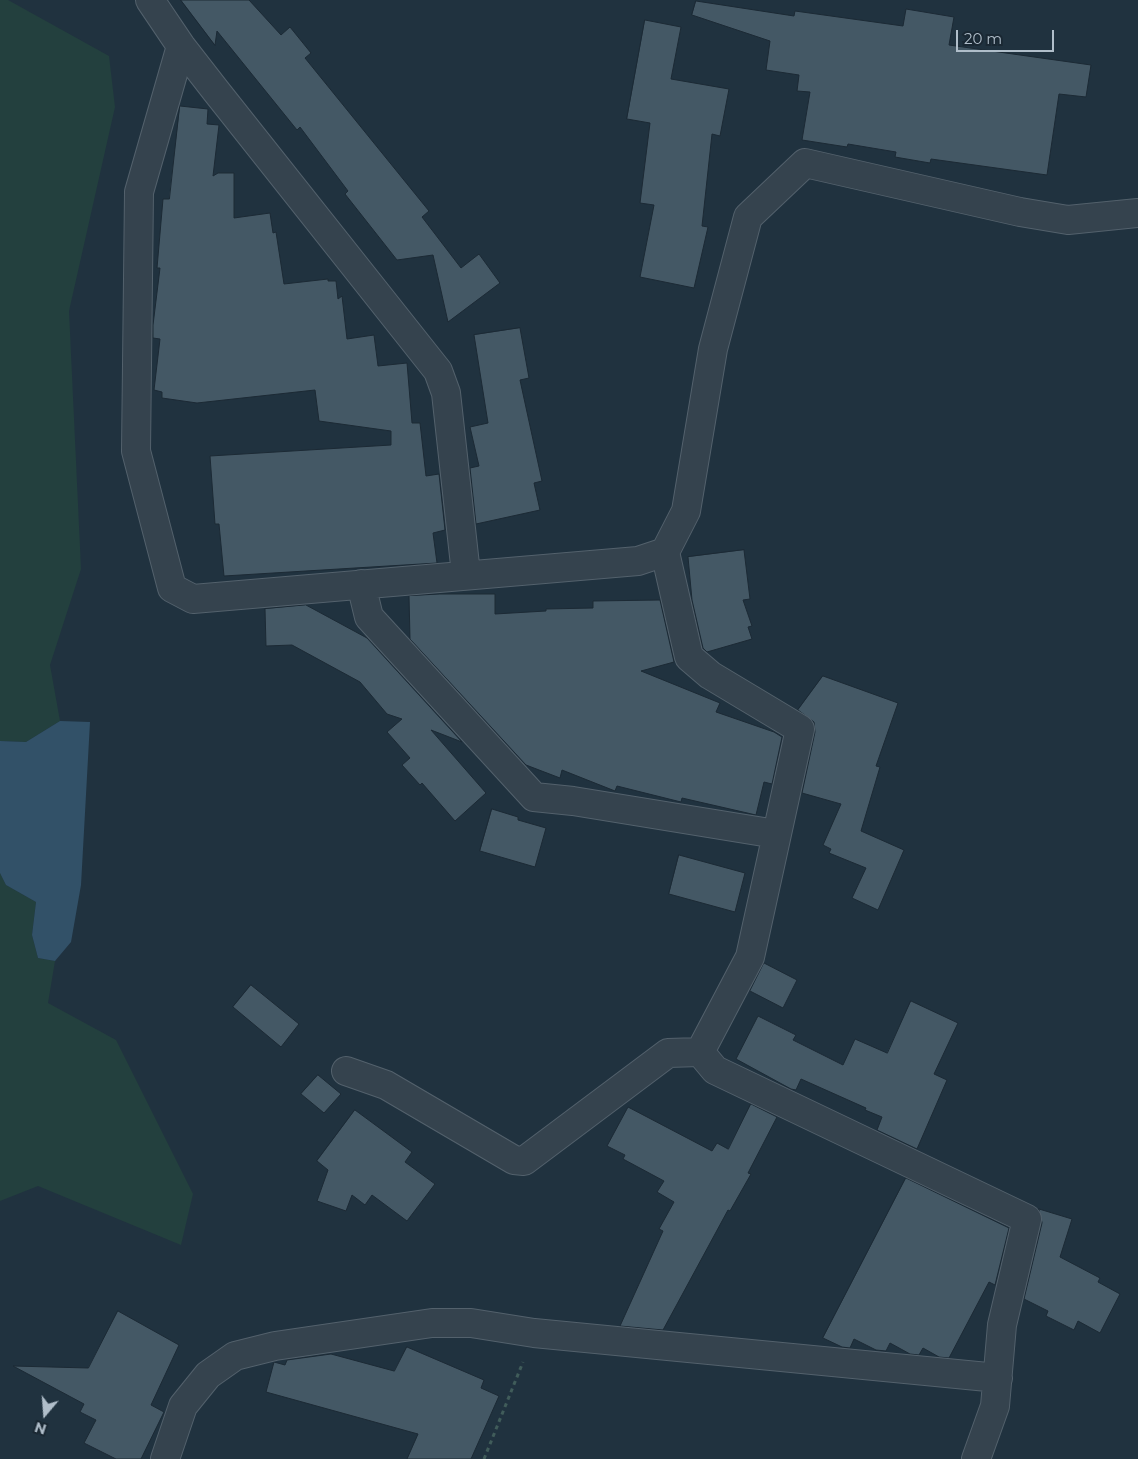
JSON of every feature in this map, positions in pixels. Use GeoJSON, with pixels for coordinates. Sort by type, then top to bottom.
{"type":"FeatureCollection","features":[{"type":"Feature","properties":{"kind":"street"},"geometry":{"type":"LineString","coordinates":[[150,0],[181,46],[438,371],[446,393],[466,574]]}},
{"type":"Feature","properties":{"kind":"street"},"geometry":{"type":"LineString","coordinates":[[181,46],[139,192],[136,451],[172,588],[193,599],[466,574],[638,561],[665,552]]}},
{"type":"Feature","properties":{"kind":"street"},"geometry":{"type":"LineString","coordinates":[[700,1052],[750,957],[800,729],[710,675],[689,657],[665,552],[686,510],[713,349],[748,217],[805,163],[1020,212],[1068,220],[1138,213]]}},
{"type":"Feature","properties":{"kind":"street"},"geometry":{"type":"LineString","coordinates":[[361,584],[369,617],[534,797],[573,801],[776,834]]}},
{"type":"Feature","properties":{"kind":"street"},"geometry":{"type":"LineString","coordinates":[[346,1071],[386,1085],[514,1160],[524,1161],[668,1053],[700,1052]]}},
{"type":"Feature","properties":{"kind":"street"},"geometry":{"type":"LineString","coordinates":[[700,1052],[715,1070],[1027,1219],[1002,1325],[995,1406],[976,1459]]}},
{"type":"Feature","properties":{"kind":"street"},"geometry":{"type":"LineString","coordinates":[[165,1459],[183,1406],[208,1375],[235,1356],[275,1346],[432,1324],[471,1323],[534,1333],[998,1378]]}},
{"type":"Feature","properties":{"kind":"path"},"geometry":{"type":"LineString","coordinates":[[484,1459],[534,1333]]}},
{"type":"Feature","properties":{"kind":"green space"},"geometry":{"type":"Polygon","coordinates":[[[0,0],[8,0],[109,56],[115,107],[69,311],[81,569],[50,665],[60,721],[26,742],[0,741],[0,0]]]}},
{"type":"Feature","properties":{"kind":"green space"},"geometry":{"type":"Polygon","coordinates":[[[0,873],[6,885],[36,902],[32,935],[38,958],[55,961],[48,1003],[116,1040],[193,1194],[181,1245],[38,1186],[0,1201],[0,873]]]}},
{"type":"Feature","properties":{"kind":"water"},"geometry":{"type":"Polygon","coordinates":[[[60,721],[90,722],[81,885],[71,942],[55,961],[38,958],[32,935],[36,902],[6,885],[0,873],[0,741],[26,742],[60,721]]]}},
{"type":"Feature","properties":{"kind":"building"},"geometry":{"type":"Polygon","coordinates":[[[181,0],[249,0],[281,35],[290,27],[311,53],[305,58],[429,211],[422,217],[461,268],[479,254],[500,283],[448,322],[433,255],[397,260],[345,194],[348,191],[300,127],[297,130],[217,31],[215,45],[181,0]]]}},
{"type":"Feature","properties":{"kind":"building"},"geometry":{"type":"Polygon","coordinates":[[[696,1],[794,16],[795,11],[903,26],[906,9],[954,17],[949,45],[1091,65],[1086,97],[1059,94],[1047,175],[931,159],[930,163],[895,157],[896,152],[848,144],[847,147],[802,140],[810,92],[797,91],[799,75],[766,70],[770,41],[692,15],[696,1]]]}},
{"type":"Feature","properties":{"kind":"building"},"geometry":{"type":"Polygon","coordinates":[[[645,20],[681,27],[671,79],[729,89],[720,136],[712,134],[702,226],[708,227],[694,288],[640,277],[654,205],[640,203],[650,123],[627,119],[645,20]]]}},
{"type":"Feature","properties":{"kind":"building"},"geometry":{"type":"Polygon","coordinates":[[[180,106],[208,109],[207,124],[219,125],[213,176],[218,173],[234,173],[234,218],[270,213],[273,233],[276,232],[284,284],[328,279],[328,281],[336,281],[338,299],[342,296],[347,339],[374,335],[378,366],[407,363],[412,423],[420,423],[426,476],[439,474],[445,530],[433,533],[437,563],[224,576],[219,524],[215,524],[210,456],[391,445],[391,431],[319,421],[315,390],[197,403],[162,398],[162,392],[154,390],[160,339],[153,338],[153,325],[160,268],[157,268],[163,199],[169,199],[180,106]]]}},
{"type":"Feature","properties":{"kind":"building"},"geometry":{"type":"Polygon","coordinates":[[[520,328],[529,378],[520,380],[542,481],[534,483],[540,510],[476,524],[470,468],[479,466],[470,427],[488,423],[474,335],[520,328]]]}},
{"type":"Feature","properties":{"kind":"building"},"geometry":{"type":"Polygon","coordinates":[[[744,550],[750,599],[743,600],[752,626],[748,627],[752,639],[707,652],[703,648],[692,600],[688,557],[744,550]]]}},
{"type":"Feature","properties":{"kind":"building"},"geometry":{"type":"Polygon","coordinates":[[[495,594],[495,614],[546,611],[546,609],[593,608],[593,601],[660,600],[674,662],[641,671],[720,703],[716,712],[774,732],[782,737],[772,784],[764,782],[756,815],[682,798],[681,802],[617,786],[615,791],[562,770],[560,778],[526,765],[410,639],[409,596],[495,594]]]}},
{"type":"Feature","properties":{"kind":"building"},"geometry":{"type":"Polygon","coordinates":[[[306,605],[367,638],[462,742],[431,730],[486,793],[455,821],[422,783],[420,785],[402,765],[410,758],[387,732],[402,719],[387,714],[360,682],[292,645],[266,646],[265,609],[306,605]]]}},
{"type":"Feature","properties":{"kind":"building"},"geometry":{"type":"Polygon","coordinates":[[[823,676],[898,703],[876,766],[880,767],[861,831],[904,850],[878,910],[852,898],[866,868],[829,853],[831,849],[823,845],[841,804],[802,793],[815,732],[814,722],[798,710],[823,676]]]}},
{"type":"Feature","properties":{"kind":"building"},"geometry":{"type":"Polygon","coordinates":[[[492,809],[518,817],[518,820],[546,828],[535,867],[480,851],[492,809]]]}},
{"type":"Feature","properties":{"kind":"building"},"geometry":{"type":"Polygon","coordinates":[[[679,855],[745,873],[735,912],[669,894],[679,855]]]}},
{"type":"Feature","properties":{"kind":"building"},"geometry":{"type":"Polygon","coordinates":[[[764,963],[797,980],[783,1008],[750,991],[764,963]]]}},
{"type":"Feature","properties":{"kind":"building"},"geometry":{"type":"Polygon","coordinates":[[[251,985],[299,1024],[281,1047],[233,1007],[251,985]]]}},
{"type":"Feature","properties":{"kind":"building"},"geometry":{"type":"Polygon","coordinates":[[[911,1001],[958,1023],[934,1074],[947,1080],[917,1149],[877,1130],[882,1117],[865,1110],[866,1108],[801,1079],[796,1090],[791,1089],[736,1059],[758,1016],[796,1035],[793,1040],[843,1065],[855,1039],[887,1053],[911,1001]]]}},
{"type":"Feature","properties":{"kind":"building"},"geometry":{"type":"Polygon","coordinates":[[[318,1075],[341,1094],[324,1113],[301,1094],[318,1075]]]}},
{"type":"Feature","properties":{"kind":"building"},"geometry":{"type":"Polygon","coordinates":[[[751,1104],[777,1117],[748,1173],[751,1174],[730,1211],[728,1210],[663,1330],[620,1326],[663,1231],[659,1229],[674,1202],[657,1192],[664,1181],[623,1159],[625,1155],[607,1146],[628,1107],[712,1151],[717,1143],[728,1149],[751,1104]]]}},
{"type":"Feature","properties":{"kind":"building"},"geometry":{"type":"Polygon","coordinates":[[[355,1110],[412,1152],[405,1162],[435,1184],[407,1221],[372,1195],[365,1205],[352,1195],[346,1211],[317,1201],[328,1170],[317,1161],[355,1110]]]}},
{"type":"Feature","properties":{"kind":"building"},"geometry":{"type":"Polygon","coordinates":[[[906,1178],[1009,1228],[995,1285],[989,1282],[949,1358],[939,1357],[923,1348],[919,1355],[910,1354],[890,1343],[886,1351],[876,1350],[854,1339],[850,1348],[842,1347],[823,1338],[906,1178]]]}},
{"type":"Feature","properties":{"kind":"building"},"geometry":{"type":"Polygon","coordinates":[[[1039,1209],[1072,1219],[1060,1257],[1100,1278],[1098,1282],[1120,1294],[1100,1333],[1078,1321],[1074,1330],[1046,1316],[1048,1311],[1024,1299],[1042,1223],[1039,1209]]]}},
{"type":"Feature","properties":{"kind":"building"},"geometry":{"type":"Polygon","coordinates":[[[118,1311],[179,1345],[151,1405],[164,1412],[141,1459],[116,1459],[84,1443],[96,1420],[80,1412],[84,1404],[13,1366],[88,1368],[118,1311]]]}},
{"type":"Feature","properties":{"kind":"building"},"geometry":{"type":"Polygon","coordinates":[[[407,1347],[484,1380],[481,1388],[499,1396],[471,1459],[407,1459],[418,1434],[266,1392],[274,1362],[285,1365],[287,1360],[331,1354],[394,1371],[407,1347]]]}}]}
